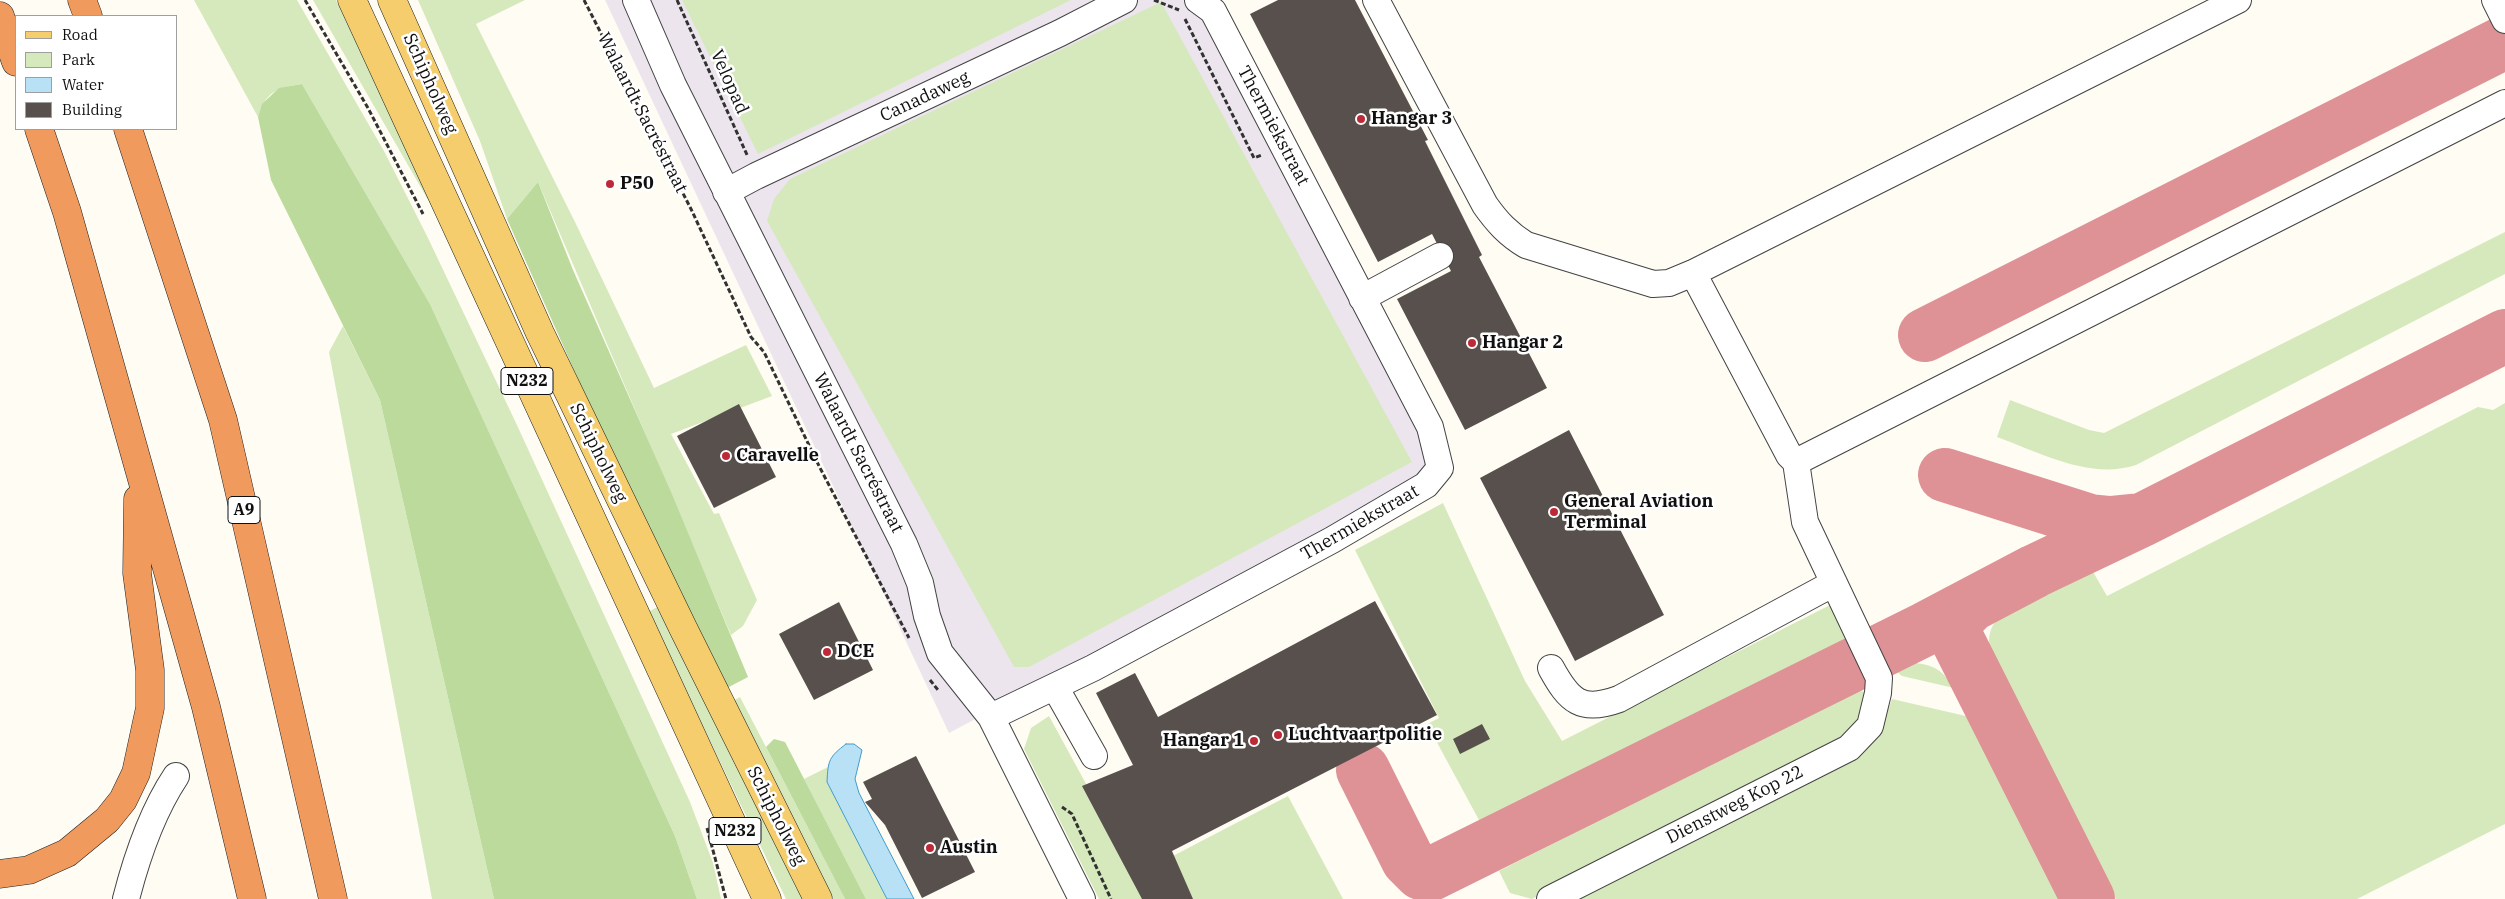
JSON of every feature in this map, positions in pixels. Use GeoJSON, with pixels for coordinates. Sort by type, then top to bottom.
{"type":"FeatureCollection","features":[{"type":"Feature","properties":{"kind":"highway"},"geometry":{"type":"LineString","coordinates":[[0,16],[15,59]]}},
{"type":"Feature","properties":{"kind":"highway"},"geometry":{"type":"LineString","coordinates":[[39,130],[67,212],[140,478],[206,707],[252,899]]}},
{"type":"Feature","properties":{"kind":"highway","name":"A9"},"geometry":{"type":"LineString","coordinates":[[128,130],[223,420],[334,899]]}},
{"type":"Feature","properties":{"kind":"highway"},"geometry":{"type":"LineString","coordinates":[[0,874],[29,870],[67,853],[108,820],[123,800],[136,773],[150,708],[150,670],[137,573],[137,512],[140,478]]}},
{"type":"Feature","properties":{"kind":"main road","name":"Schipholweg"},"geometry":{"type":"LineString","coordinates":[[352,0],[767,899]]}},
{"type":"Feature","properties":{"kind":"main road","name":"Schipholweg"},"geometry":{"type":"LineString","coordinates":[[392,0],[540,333],[682,628],[818,899]]}},
{"type":"Feature","properties":{"kind":"street","name":"Canadaweg"},"geometry":{"type":"LineString","coordinates":[[726,192],[756,176],[1060,33],[1124,0]]}},
{"type":"Feature","properties":{"kind":"street","name":"Thermiekstraat"},"geometry":{"type":"LineString","coordinates":[[991,717],[1055,687],[1332,540],[1426,485],[1440,468],[1430,427],[1213,11],[1198,0]]}},
{"type":"Feature","properties":{"kind":"street"},"geometry":{"type":"LineString","coordinates":[[1376,0],[1485,205],[1495,220],[1510,235],[1526,245],[1653,284],[1669,283],[1693,273],[2238,0]]}},
{"type":"Feature","properties":{"kind":"street"},"geometry":{"type":"LineString","coordinates":[[2495,0],[2505,20]]}},
{"type":"Feature","properties":{"kind":"street","name":"Walaardt Sacréstraat"},"geometry":{"type":"LineString","coordinates":[[637,1],[672,85],[904,544],[920,583],[940,653],[991,717],[1082,899]]}},
{"type":"Feature","properties":{"kind":"street"},"geometry":{"type":"LineString","coordinates":[[1796,462],[2505,103]]}},
{"type":"Feature","properties":{"kind":"street"},"geometry":{"type":"LineString","coordinates":[[1362,298],[1440,256]]}},
{"type":"Feature","properties":{"kind":"street"},"geometry":{"type":"LineString","coordinates":[[1551,668],[1561,686],[1574,698],[1586,705],[1600,706],[1619,699],[1834,583],[1805,522],[1796,462],[1789,455],[1693,273]]}},
{"type":"Feature","properties":{"kind":"street","name":"Dienstweg Kop 22"},"geometry":{"type":"LineString","coordinates":[[1550,899],[1849,748],[1870,726],[1878,693],[1879,678],[1834,583]]}},
{"type":"Feature","properties":{"kind":"street"},"geometry":{"type":"LineString","coordinates":[[1055,687],[1094,756]]}},
{"type":"Feature","properties":{"kind":"street"},"geometry":{"type":"LineString","coordinates":[[126,899],[133,872],[161,799],[176,776]]}},
{"type":"Feature","properties":{"kind":"path","name":"Walaardt Sacréstraat"},"geometry":{"type":"LineString","coordinates":[[584,0],[691,209],[751,337],[764,352],[819,466],[910,642]]}},
{"type":"Feature","properties":{"kind":"path","name":"Velopad"},"geometry":{"type":"LineString","coordinates":[[677,0],[756,176]]}},
{"type":"Feature","properties":{"kind":"path"},"geometry":{"type":"LineString","coordinates":[[1154,0],[1180,11],[1254,158],[1284,148]]}},
{"type":"Feature","properties":{"kind":"path"},"geometry":{"type":"LineString","coordinates":[[929,677],[939,691]]}},
{"type":"Feature","properties":{"kind":"shaded area"},"geometry":{"type":"Polygon","coordinates":[[[605,0],[1215,0],[1446,470],[949,733],[605,0]]]}},
{"type":"Feature","properties":{"kind":"green space"},"geometry":{"type":"Polygon","coordinates":[[[194,0],[297,0],[384,151],[427,236],[516,423],[690,802],[713,863],[721,899],[697,899],[675,836],[430,304],[302,84],[279,89],[274,92],[265,101],[258,117],[194,0]]]}},
{"type":"Feature","properties":{"kind":"green space"},"geometry":{"type":"Polygon","coordinates":[[[313,0],[336,0],[439,219],[313,0]]]}},
{"type":"Feature","properties":{"kind":"green space"},"geometry":{"type":"Polygon","coordinates":[[[418,0],[525,0],[476,24],[575,222],[654,388],[746,345],[772,396],[671,434],[714,514],[719,513],[757,600],[743,626],[731,635],[538,182],[507,219],[480,141],[418,0]]]}},
{"type":"Feature","properties":{"kind":"green space"},"geometry":{"type":"Polygon","coordinates":[[[682,0],[1071,0],[758,154],[682,0]]]}},
{"type":"Feature","properties":{"kind":"green space"},"geometry":{"type":"Polygon","coordinates":[[[1161,2],[1412,462],[1029,667],[1014,667],[767,221],[774,199],[790,179],[1161,2]]]}},
{"type":"Feature","properties":{"kind":"green space"},"geometry":{"type":"Polygon","coordinates":[[[302,84],[430,304],[675,836],[697,899],[494,899],[380,400],[271,180],[258,117],[262,104],[279,88],[302,84]]]}},
{"type":"Feature","properties":{"kind":"green space"},"geometry":{"type":"Polygon","coordinates":[[[538,182],[573,270],[671,492],[748,677],[725,689],[652,546],[507,219],[538,182]]]}},
{"type":"Feature","properties":{"kind":"green space"},"geometry":{"type":"Polygon","coordinates":[[[2505,232],[2505,274],[2136,465],[2119,469],[2083,467],[2048,457],[1997,437],[2010,400],[2089,430],[2104,433],[2505,232]]]}},
{"type":"Feature","properties":{"kind":"green space"},"geometry":{"type":"Polygon","coordinates":[[[343,326],[380,400],[494,899],[432,899],[329,352],[343,326]]]}},
{"type":"Feature","properties":{"kind":"green space"},"geometry":{"type":"Polygon","coordinates":[[[2505,403],[2505,824],[2357,899],[2116,899],[1993,663],[1989,637],[1995,622],[2012,609],[2092,570],[2107,596],[2478,407],[2493,410],[2505,403]]]}},
{"type":"Feature","properties":{"kind":"green space"},"geometry":{"type":"Polygon","coordinates":[[[1443,503],[1525,681],[1562,741],[1836,602],[1854,636],[1488,820],[1479,820],[1427,724],[1439,718],[1355,550],[1443,503]]]}},
{"type":"Feature","properties":{"kind":"green space"},"geometry":{"type":"Polygon","coordinates":[[[659,606],[805,899],[786,899],[648,612],[659,606]]]}},
{"type":"Feature","properties":{"kind":"green space"},"geometry":{"type":"Polygon","coordinates":[[[1916,663],[1938,670],[1954,688],[1902,676],[1896,671],[1916,663]]]}},
{"type":"Feature","properties":{"kind":"green space"},"geometry":{"type":"Polygon","coordinates":[[[1862,691],[1870,695],[1870,706],[1843,743],[1532,899],[1510,893],[1499,871],[1852,692],[1862,691]]]}},
{"type":"Feature","properties":{"kind":"green space"},"geometry":{"type":"Polygon","coordinates":[[[740,697],[845,899],[833,899],[731,702],[740,697]]]}},
{"type":"Feature","properties":{"kind":"green space"},"geometry":{"type":"Polygon","coordinates":[[[1892,699],[1970,717],[2061,899],[1566,899],[1881,729],[1892,699]]]}},
{"type":"Feature","properties":{"kind":"green space"},"geometry":{"type":"Polygon","coordinates":[[[1049,716],[1149,899],[1099,899],[1024,749],[1031,728],[1049,716]]]}},
{"type":"Feature","properties":{"kind":"green space"},"geometry":{"type":"Polygon","coordinates":[[[774,739],[785,742],[866,899],[845,899],[766,747],[774,739]]]}},
{"type":"Feature","properties":{"kind":"green space"},"geometry":{"type":"Polygon","coordinates":[[[828,767],[827,782],[887,899],[866,899],[804,779],[828,767]]]}},
{"type":"Feature","properties":{"kind":"green space"},"geometry":{"type":"Polygon","coordinates":[[[1288,796],[1343,899],[1190,899],[1169,858],[1288,796]]]}},
{"type":"Feature","properties":{"kind":"water"},"geometry":{"type":"Polygon","coordinates":[[[846,744],[854,744],[862,750],[855,779],[859,793],[914,899],[887,899],[827,782],[830,760],[846,744]]]}},
{"type":"Feature","properties":{"kind":"building","name":"Hangar 3"},"geometry":{"type":"Polygon","coordinates":[[[1278,0],[1355,0],[1428,140],[1425,141],[1482,255],[1479,257],[1547,388],[1465,430],[1397,299],[1451,271],[1432,234],[1378,262],[1250,14],[1278,0]]]}},
{"type":"Feature","properties":{"kind":"building","name":"Caravelle"},"geometry":{"type":"Polygon","coordinates":[[[739,404],[776,477],[714,508],[677,436],[739,404]]]}},
{"type":"Feature","properties":{"kind":"building","name":"General Aviation Terminal"},"geometry":{"type":"Polygon","coordinates":[[[1569,430],[1664,615],[1575,661],[1480,478],[1569,430]]]}},
{"type":"Feature","properties":{"kind":"building","name":"Hangar 1"},"geometry":{"type":"Polygon","coordinates":[[[1375,601],[1437,715],[1172,851],[1193,899],[1142,899],[1082,786],[1133,765],[1096,693],[1135,673],[1158,717],[1375,601]]]}},
{"type":"Feature","properties":{"kind":"building","name":"DCE"},"geometry":{"type":"Polygon","coordinates":[[[839,602],[873,670],[814,700],[779,634],[839,602]]]}},
{"type":"Feature","properties":{"kind":"building"},"geometry":{"type":"Polygon","coordinates":[[[1482,724],[1490,739],[1460,754],[1453,739],[1482,724]]]}},
{"type":"Feature","properties":{"kind":"building","name":"Austin"},"geometry":{"type":"Polygon","coordinates":[[[916,756],[975,872],[922,898],[885,825],[865,802],[872,799],[863,782],[916,756]]]}},
{"type":"Feature","properties":{"kind":"taxiway"},"geometry":{"type":"LineString","coordinates":[[1925,335],[2505,42]]}},
{"type":"Feature","properties":{"kind":"taxiway"},"geometry":{"type":"LineString","coordinates":[[1363,770],[1408,860],[1421,873],[1431,874],[1925,629],[2035,571],[2142,520],[2505,336]]}},
{"type":"Feature","properties":{"kind":"taxiway"},"geometry":{"type":"LineString","coordinates":[[1945,475],[2090,521],[2110,523],[2140,520]]}},
{"type":"Feature","properties":{"kind":"taxiway"},"geometry":{"type":"LineString","coordinates":[[1969,607],[1958,618],[1955,635],[2088,899]]}},
{"type":"Feature","properties":{"kind":"place","name":"Hangar 3"},"geometry":{"type":"Point","coordinates":[1361,119]}},
{"type":"Feature","properties":{"kind":"place","name":"P50"},"geometry":{"type":"Point","coordinates":[610,184]}},
{"type":"Feature","properties":{"kind":"place","name":"Hangar 2"},"geometry":{"type":"Point","coordinates":[1472,343]}},
{"type":"Feature","properties":{"kind":"place","name":"Caravelle"},"geometry":{"type":"Point","coordinates":[726,456]}},
{"type":"Feature","properties":{"kind":"place","name":"General Aviation Terminal"},"geometry":{"type":"Point","coordinates":[1554,512]}},
{"type":"Feature","properties":{"kind":"place","name":"DCE"},"geometry":{"type":"Point","coordinates":[827,652]}},
{"type":"Feature","properties":{"kind":"place","name":"Luchtvaartpolitie"},"geometry":{"type":"Point","coordinates":[1278,735]}},
{"type":"Feature","properties":{"kind":"place","name":"Hangar 1"},"geometry":{"type":"Point","coordinates":[1254,741]}},
{"type":"Feature","properties":{"kind":"place","name":"Austin"},"geometry":{"type":"Point","coordinates":[930,848]}}]}
